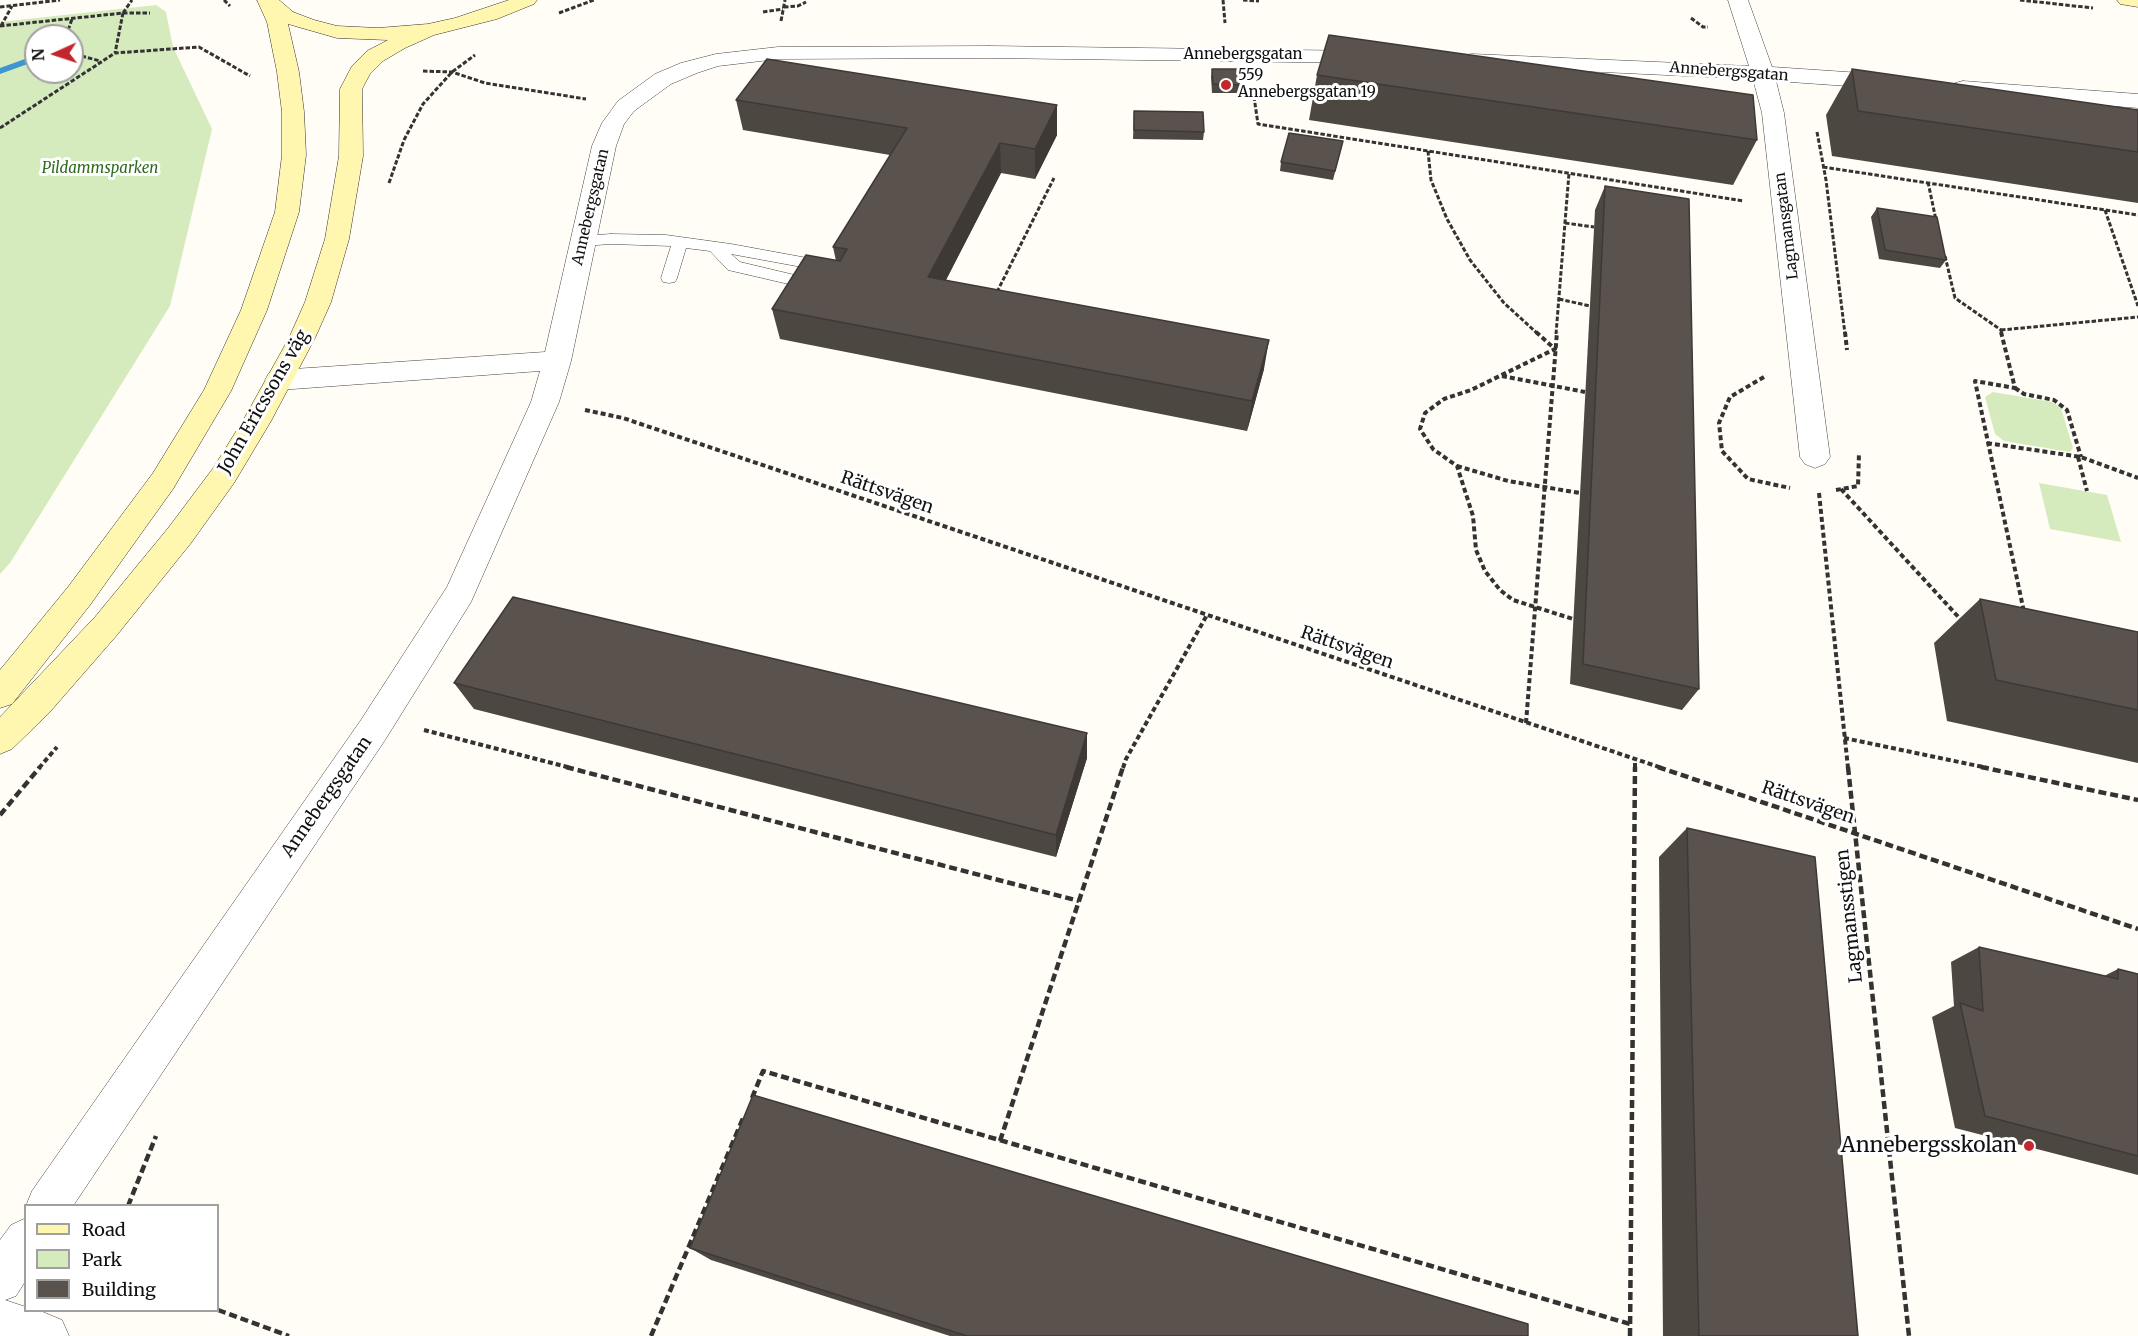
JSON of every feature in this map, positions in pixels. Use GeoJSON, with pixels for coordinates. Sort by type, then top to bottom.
{"type":"FeatureCollection","features":[{"type":"Feature","properties":{"kind":"main road"},"geometry":{"type":"LineString","coordinates":[[268,2],[286,16],[307,25],[337,32],[378,34],[428,30],[490,15],[526,0]]}},
{"type":"Feature","properties":{"kind":"main road"},"geometry":{"type":"LineString","coordinates":[[2127,0],[2138,1]]}},
{"type":"Feature","properties":{"kind":"main road"},"geometry":{"type":"LineString","coordinates":[[0,694],[79,596],[163,481],[217,391],[254,310],[287,212],[294,155],[293,112],[288,72],[277,22],[268,2]]}},
{"type":"Feature","properties":{"kind":"main road","name":"John Ericssons väg"},"geometry":{"type":"LineString","coordinates":[[0,739],[37,703],[98,634],[180,535],[224,475],[302,338],[318,302],[337,239],[351,156],[351,89],[360,70],[375,56],[397,43],[428,30]]}},
{"type":"Feature","properties":{"kind":"street","name":"Lagmansgatan"},"geometry":{"type":"LineString","coordinates":[[1738,0],[1764,74],[1773,113],[1815,457]]}},
{"type":"Feature","properties":{"kind":"street","name":"Annebergsgatan"},"geometry":{"type":"LineString","coordinates":[[48,1204],[373,730],[460,593],[545,402],[557,361],[604,146],[613,123],[626,106],[663,79],[689,68],[716,60],[778,53],[990,52],[1388,58]]}},
{"type":"Feature","properties":{"kind":"street","name":"Annebergsgatan"},"geometry":{"type":"LineString","coordinates":[[1446,59],[1674,68],[2138,101]]}},
{"type":"Feature","properties":{"kind":"street"},"geometry":{"type":"LineString","coordinates":[[279,380],[557,361]]}},
{"type":"Feature","properties":{"kind":"street"},"geometry":{"type":"LineString","coordinates":[[0,1280],[24,1243]]}},
{"type":"Feature","properties":{"kind":"street"},"geometry":{"type":"LineString","coordinates":[[0,1320],[46,1336]]}},
{"type":"Feature","properties":{"kind":"lane"},"geometry":{"type":"LineString","coordinates":[[583,242],[611,239],[680,242],[843,270]]}},
{"type":"Feature","properties":{"kind":"lane"},"geometry":{"type":"LineString","coordinates":[[669,278],[680,242]]}},
{"type":"Feature","properties":{"kind":"lane"},"geometry":{"type":"LineString","coordinates":[[715,247],[734,266],[797,281]]}},
{"type":"Feature","properties":{"kind":"path"},"geometry":{"type":"LineString","coordinates":[[0,8],[60,0]]}},
{"type":"Feature","properties":{"kind":"path"},"geometry":{"type":"LineString","coordinates":[[115,52],[123,14],[132,0]]}},
{"type":"Feature","properties":{"kind":"path"},"geometry":{"type":"LineString","coordinates":[[1243,0],[1259,1]]}},
{"type":"Feature","properties":{"kind":"path"},"geometry":{"type":"LineString","coordinates":[[2020,0],[2102,9]]}},
{"type":"Feature","properties":{"kind":"path"},"geometry":{"type":"LineString","coordinates":[[763,12],[798,6],[806,2]]}},
{"type":"Feature","properties":{"kind":"path"},"geometry":{"type":"LineString","coordinates":[[0,26],[12,6]]}},
{"type":"Feature","properties":{"kind":"path"},"geometry":{"type":"LineString","coordinates":[[0,26],[150,13]]}},
{"type":"Feature","properties":{"kind":"path"},"geometry":{"type":"LineString","coordinates":[[70,24],[72,18]]}},
{"type":"Feature","properties":{"kind":"path"},"geometry":{"type":"LineString","coordinates":[[0,128],[115,52],[199,47],[251,77]]}},
{"type":"Feature","properties":{"kind":"path"},"geometry":{"type":"LineString","coordinates":[[84,57],[100,62]]}},
{"type":"Feature","properties":{"kind":"path"},"geometry":{"type":"LineString","coordinates":[[452,72],[485,83],[626,106]]}},
{"type":"Feature","properties":{"kind":"path"},"geometry":{"type":"LineString","coordinates":[[1252,82],[1258,124],[1744,201]]}},
{"type":"Feature","properties":{"kind":"path"},"geometry":{"type":"LineString","coordinates":[[1816,126],[1847,355]]}},
{"type":"Feature","properties":{"kind":"path"},"geometry":{"type":"LineString","coordinates":[[1428,151],[1431,180],[1447,219],[1470,260],[1504,303],[1555,349]]}},
{"type":"Feature","properties":{"kind":"path"},"geometry":{"type":"LineString","coordinates":[[1823,167],[2138,215]]}},
{"type":"Feature","properties":{"kind":"path"},"geometry":{"type":"LineString","coordinates":[[1526,723],[1569,173]]}},
{"type":"Feature","properties":{"kind":"path"},"geometry":{"type":"LineString","coordinates":[[994,298],[1054,178]]}},
{"type":"Feature","properties":{"kind":"path"},"geometry":{"type":"LineString","coordinates":[[1928,182],[1938,229]]}},
{"type":"Feature","properties":{"kind":"path"},"geometry":{"type":"LineString","coordinates":[[2105,210],[2138,306]]}},
{"type":"Feature","properties":{"kind":"path"},"geometry":{"type":"LineString","coordinates":[[1565,222],[1594,227]]}},
{"type":"Feature","properties":{"kind":"path"},"geometry":{"type":"LineString","coordinates":[[1944,252],[1954,298],[2001,330],[2138,317]]}},
{"type":"Feature","properties":{"kind":"path"},"geometry":{"type":"LineString","coordinates":[[1559,299],[1590,306]]}},
{"type":"Feature","properties":{"kind":"path"},"geometry":{"type":"LineString","coordinates":[[2001,330],[2015,388]]}},
{"type":"Feature","properties":{"kind":"path"},"geometry":{"type":"LineString","coordinates":[[1555,349],[1471,390],[1444,399],[1425,413],[1420,429],[1433,449],[1457,466],[1508,481],[1580,493]]}},
{"type":"Feature","properties":{"kind":"path"},"geometry":{"type":"LineString","coordinates":[[1764,368],[1764,379],[1730,397],[1719,423],[1722,451],[1748,479],[1798,490]]}},
{"type":"Feature","properties":{"kind":"path"},"geometry":{"type":"LineString","coordinates":[[1502,376],[1585,392]]}},
{"type":"Feature","properties":{"kind":"path"},"geometry":{"type":"LineString","coordinates":[[2025,617],[1975,381],[2015,388],[2024,394],[2054,400],[2067,410],[2087,491]]}},
{"type":"Feature","properties":{"kind":"path","name":"Rättsvägen"},"geometry":{"type":"LineString","coordinates":[[545,402],[623,418],[2138,929]]}},
{"type":"Feature","properties":{"kind":"path"},"geometry":{"type":"LineString","coordinates":[[1987,443],[2080,457],[2138,478]]}},
{"type":"Feature","properties":{"kind":"path"},"geometry":{"type":"LineString","coordinates":[[1808,492],[1819,494],[1858,486],[1858,448]]}},
{"type":"Feature","properties":{"kind":"path","name":"Lagmansstigen"},"geometry":{"type":"LineString","coordinates":[[1815,457],[1909,1336]]}},
{"type":"Feature","properties":{"kind":"path"},"geometry":{"type":"LineString","coordinates":[[1457,466],[1473,516],[1476,549],[1485,571],[1500,590],[1513,600],[1573,619]]}},
{"type":"Feature","properties":{"kind":"path"},"geometry":{"type":"LineString","coordinates":[[1841,489],[1969,628]]}},
{"type":"Feature","properties":{"kind":"path"},"geometry":{"type":"LineString","coordinates":[[1000,1141],[1126,759],[1207,615]]}},
{"type":"Feature","properties":{"kind":"path"},"geometry":{"type":"LineString","coordinates":[[418,739],[431,721]]}},
{"type":"Feature","properties":{"kind":"path"},"geometry":{"type":"LineString","coordinates":[[424,730],[1079,901]]}},
{"type":"Feature","properties":{"kind":"path"},"geometry":{"type":"LineString","coordinates":[[1844,738],[2138,800]]}},
{"type":"Feature","properties":{"kind":"path"},"geometry":{"type":"LineString","coordinates":[[1629,1336],[1635,759]]}},
{"type":"Feature","properties":{"kind":"path"},"geometry":{"type":"LineString","coordinates":[[651,1336],[763,1071],[1630,1324]]}},
{"type":"Feature","properties":{"kind":"path"},"geometry":{"type":"LineString","coordinates":[[129,1204],[159,1129]]}},
{"type":"Feature","properties":{"kind":"path"},"geometry":{"type":"LineString","coordinates":[[219,1310],[289,1336]]}},
{"type":"Feature","properties":{"kind":"green space","name":"Pildammsparken"},"geometry":{"type":"Polygon","coordinates":[[[156,5],[166,12],[173,47],[212,129],[170,306],[10,563],[0,574],[0,22],[156,5]]]}},
{"type":"Feature","properties":{"kind":"green space"},"geometry":{"type":"Polygon","coordinates":[[[1993,392],[2052,402],[2061,408],[2073,448],[2070,452],[2004,441],[1995,434],[1985,397],[1993,392]]]}},
{"type":"Feature","properties":{"kind":"green space"},"geometry":{"type":"Polygon","coordinates":[[[2039,483],[2107,495],[2121,542],[2050,529],[2039,483]]]}},
{"type":"Feature","properties":{"kind":"building"},"geometry":{"type":"Polygon","coordinates":[[[1329,35],[1753,95],[1757,140],[1317,75],[1329,35]]]}},
{"type":"Feature","properties":{"kind":"building"},"geometry":{"type":"Polygon","coordinates":[[[767,59],[1057,105],[1035,149],[1000,143],[928,277],[1269,340],[1252,401],[772,309],[806,255],[840,261],[847,249],[833,247],[907,128],[736,100],[767,59]]]}},
{"type":"Feature","properties":{"kind":"building"},"geometry":{"type":"Polygon","coordinates":[[[1212,69],[1242,69],[1242,85],[1213,84],[1212,69]]]}},
{"type":"Feature","properties":{"kind":"building"},"geometry":{"type":"Polygon","coordinates":[[[1852,69],[2138,110],[2138,152],[1858,111],[1852,69]]]}},
{"type":"Feature","properties":{"kind":"building"},"geometry":{"type":"Polygon","coordinates":[[[1134,111],[1203,112],[1204,132],[1134,130],[1134,111]]]}},
{"type":"Feature","properties":{"kind":"building"},"geometry":{"type":"Polygon","coordinates":[[[1289,133],[1343,141],[1335,171],[1281,162],[1289,133]]]}},
{"type":"Feature","properties":{"kind":"building"},"geometry":{"type":"Polygon","coordinates":[[[1605,186],[1689,199],[1699,689],[1583,664],[1605,186]]]}},
{"type":"Feature","properties":{"kind":"building"},"geometry":{"type":"Polygon","coordinates":[[[1877,208],[1937,217],[1946,260],[1885,250],[1877,208]]]}},
{"type":"Feature","properties":{"kind":"building"},"geometry":{"type":"Polygon","coordinates":[[[513,597],[1087,733],[1056,835],[454,683],[513,597]]]}},
{"type":"Feature","properties":{"kind":"building"},"geometry":{"type":"Polygon","coordinates":[[[1980,599],[2138,632],[2138,710],[1996,680],[1980,599]]]}},
{"type":"Feature","properties":{"kind":"building"},"geometry":{"type":"Polygon","coordinates":[[[1687,828],[1815,857],[1858,1336],[1699,1336],[1687,828]]]}},
{"type":"Feature","properties":{"kind":"building"},"geometry":{"type":"Polygon","coordinates":[[[1979,947],[2118,979],[2118,969],[2138,974],[2138,1156],[1985,1116],[1960,1003],[1983,1011],[1979,947]]]}},
{"type":"Feature","properties":{"kind":"building"},"geometry":{"type":"Polygon","coordinates":[[[753,1095],[1528,1324],[1528,1336],[967,1336],[690,1248],[753,1095]]]}},
{"type":"Feature","properties":{"kind":"waterway"},"geometry":{"type":"LineString","coordinates":[[0,71],[24,62]]}},
{"type":"Feature","properties":{"kind":"place","name":"559 Annebergsgatan 19"},"geometry":{"type":"Point","coordinates":[1226,85]}},
{"type":"Feature","properties":{"kind":"place","name":"Annebergsskolan"},"geometry":{"type":"Point","coordinates":[2029,1146]}}]}
